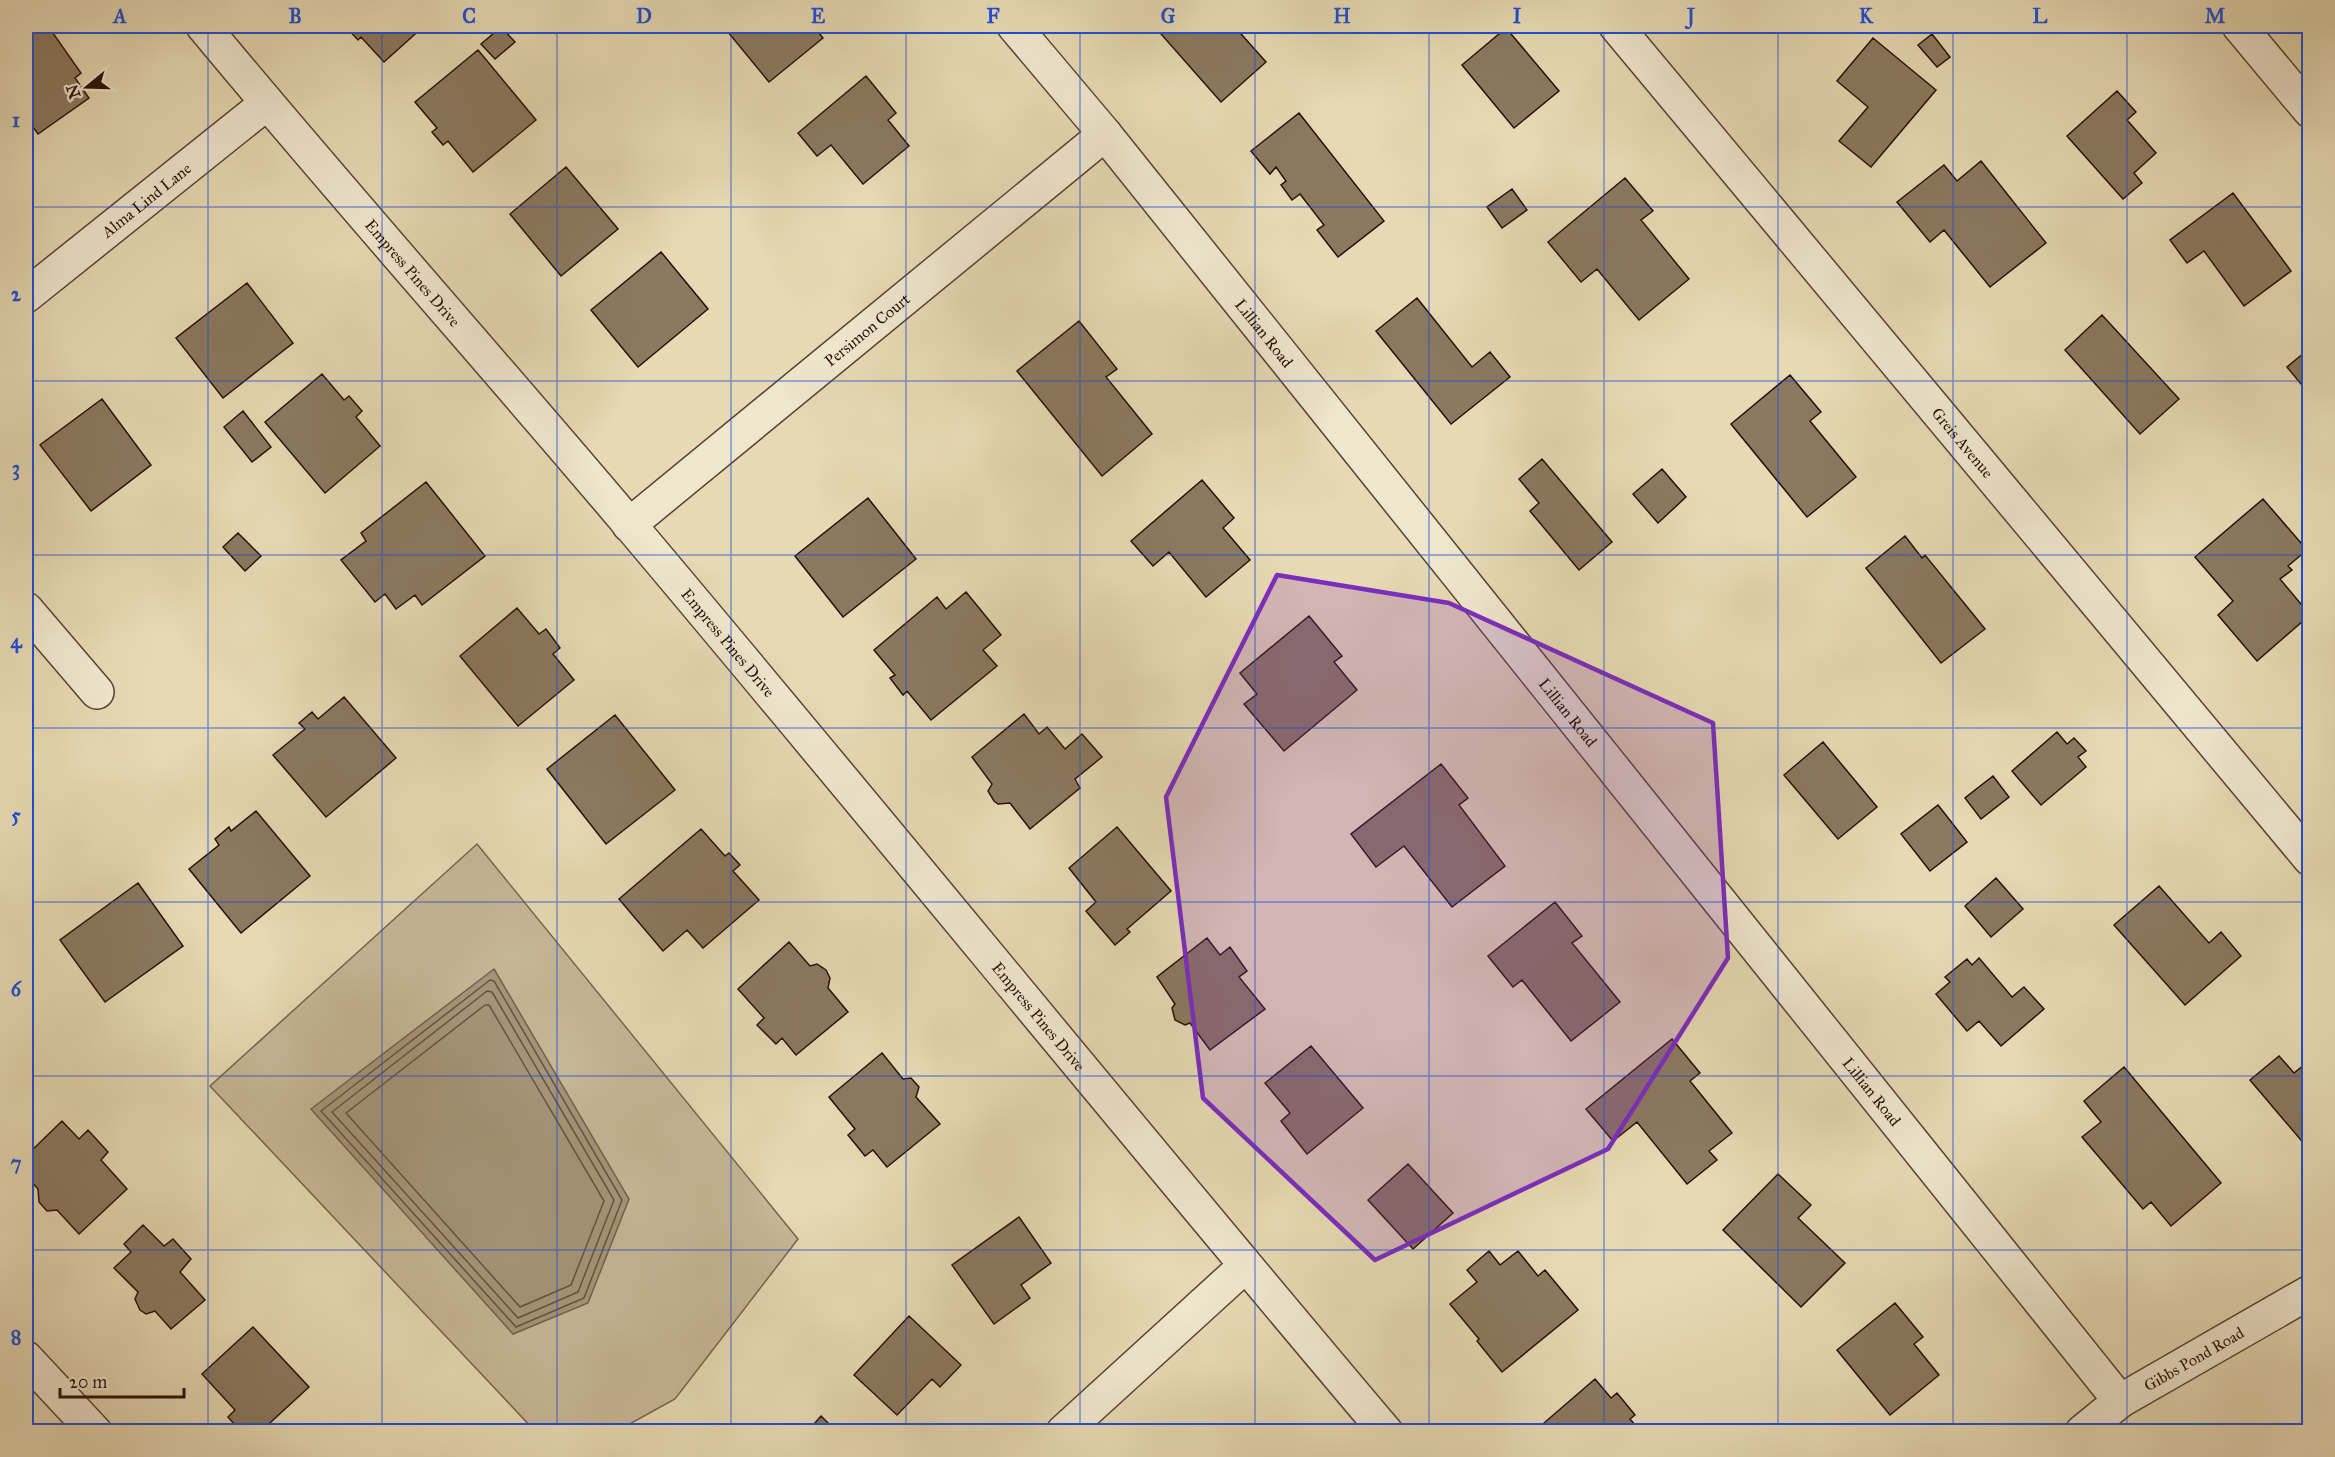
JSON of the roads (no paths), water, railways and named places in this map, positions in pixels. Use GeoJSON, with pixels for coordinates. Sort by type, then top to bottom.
{"type":"FeatureCollection","features":[{"type":"Feature","properties":{"kind":"street","name":"Empress Pines Drive"},"geometry":{"type":"LineString","coordinates":[[203,26],[630,525],[1245,1266],[1386,1431]]}},
{"type":"Feature","properties":{"kind":"street","name":"Lillian Road"},"geometry":{"type":"LineString","coordinates":[[1014,26],[1105,134],[2120,1401]]}},
{"type":"Feature","properties":{"kind":"street","name":"Greis Avenue"},"geometry":{"type":"LineString","coordinates":[[1616,26],[2310,859]]}},
{"type":"Feature","properties":{"kind":"street"},"geometry":{"type":"LineString","coordinates":[[2239,26],[2310,111]]}},
{"type":"Feature","properties":{"kind":"street","name":"Alma Lind Lane"},"geometry":{"type":"LineString","coordinates":[[26,296],[267,103]]}},
{"type":"Feature","properties":{"kind":"street","name":"Persimon Court"},"geometry":{"type":"LineString","coordinates":[[630,525],[1105,134]]}},
{"type":"Feature","properties":{"kind":"street"},"geometry":{"type":"LineString","coordinates":[[26,609],[97,692]]}},
{"type":"Feature","properties":{"kind":"street"},"geometry":{"type":"LineString","coordinates":[[1063,1431],[1245,1266]]}},
{"type":"Feature","properties":{"kind":"street","name":"Gibbs Pond Road"},"geometry":{"type":"LineString","coordinates":[[2082,1431],[2120,1401],[2310,1292]]}},
{"type":"Feature","properties":{"kind":"street"},"geometry":{"type":"LineString","coordinates":[[26,1358],[95,1431]]}},
{"type":"Feature","properties":{"kind":"water"},"geometry":{"type":"Polygon","coordinates":[[[494,969],[629,1199],[588,1303],[513,1334],[311,1109],[494,969]]]}}]}
